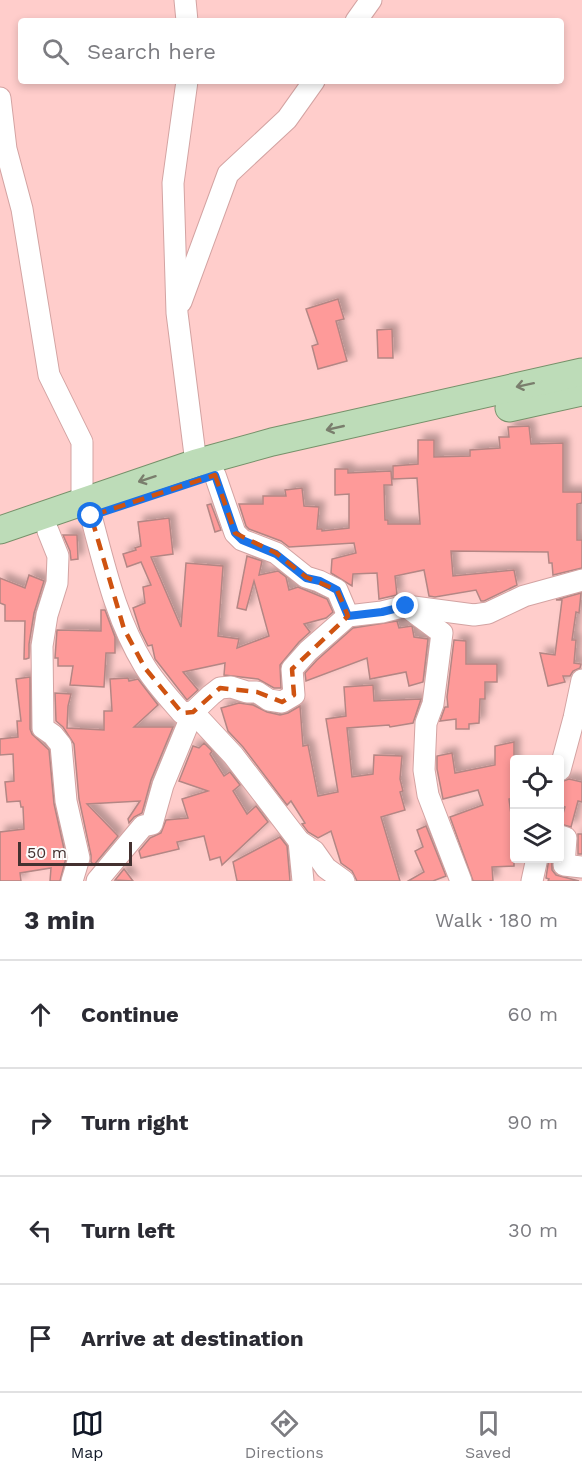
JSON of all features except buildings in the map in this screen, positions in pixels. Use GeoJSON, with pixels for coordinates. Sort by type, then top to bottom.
{"type":"FeatureCollection","features":[{"type":"Feature","properties":{"kind":"main road"},"geometry":{"type":"LineString","coordinates":[[0,530],[87,508],[205,469],[272,442],[582,372]]}},
{"type":"Feature","properties":{"kind":"main road"},"geometry":{"type":"LineString","coordinates":[[205,469],[388,434],[582,392]]}},
{"type":"Feature","properties":{"kind":"main road"},"geometry":{"type":"LineString","coordinates":[[0,549],[48,531],[87,508]]}},
{"type":"Feature","properties":{"kind":"street"},"geometry":{"type":"LineString","coordinates":[[185,0],[187,18]]}},
{"type":"Feature","properties":{"kind":"street"},"geometry":{"type":"LineString","coordinates":[[358,18],[371,0]]}},
{"type":"Feature","properties":{"kind":"street"},"geometry":{"type":"LineString","coordinates":[[187,84],[173,183],[177,314],[205,469],[235,533],[242,540],[276,554],[306,578],[320,581],[337,590],[348,616]]}},
{"type":"Feature","properties":{"kind":"street"},"geometry":{"type":"LineString","coordinates":[[177,314],[228,174],[287,119],[312,84]]}},
{"type":"Feature","properties":{"kind":"street"},"geometry":{"type":"LineString","coordinates":[[0,98],[6,149],[22,208],[49,375],[82,442],[87,508],[112,598],[124,629],[145,668],[182,713],[193,712]]}},
{"type":"Feature","properties":{"kind":"street"},"geometry":{"type":"LineString","coordinates":[[48,531],[58,556],[57,582],[47,615],[42,646],[43,728],[61,745],[66,801],[79,858],[72,881]]}},
{"type":"Feature","properties":{"kind":"street"},"geometry":{"type":"LineString","coordinates":[[79,858],[86,860],[96,881],[143,826],[152,824],[163,785],[193,712],[220,688],[231,687],[247,692],[257,692],[269,700],[282,702],[294,694],[292,669],[308,651],[348,616],[382,612],[406,606],[474,615],[488,613],[524,596],[582,580]]}},
{"type":"Feature","properties":{"kind":"street"},"geometry":{"type":"LineString","coordinates":[[406,606],[442,633],[433,704],[426,723],[424,770],[428,795],[461,881]]}},
{"type":"Feature","properties":{"kind":"street"},"geometry":{"type":"LineString","coordinates":[[564,755],[582,680]]}},
{"type":"Feature","properties":{"kind":"street"},"geometry":{"type":"LineString","coordinates":[[193,712],[233,755],[299,841],[314,851],[326,868],[344,881]]}},
{"type":"Feature","properties":{"kind":"street"},"geometry":{"type":"LineString","coordinates":[[564,837],[566,838],[564,865],[582,867]]}},
{"type":"Feature","properties":{"kind":"street"},"geometry":{"type":"LineString","coordinates":[[299,841],[303,881]]}},
{"type":"Feature","properties":{"kind":"street"},"geometry":{"type":"LineString","coordinates":[[532,881],[536,863]]}},
{"type":"Feature","properties":{"kind":"highlighted area"},"geometry":{"type":"Polygon","coordinates":[[[215,475],[235,533],[276,553],[306,577],[337,590],[348,616],[292,669],[294,695],[282,702],[257,692],[220,688],[193,712],[182,713],[145,668],[124,629],[91,516],[215,475]]]}},
{"type":"Feature","properties":{"kind":"route"},"geometry":{"type":"LineString","coordinates":[[91,516],[215,475],[235,533],[242,540],[276,554],[306,578],[320,581],[337,590],[348,616],[382,612],[406,606]]}}]}
